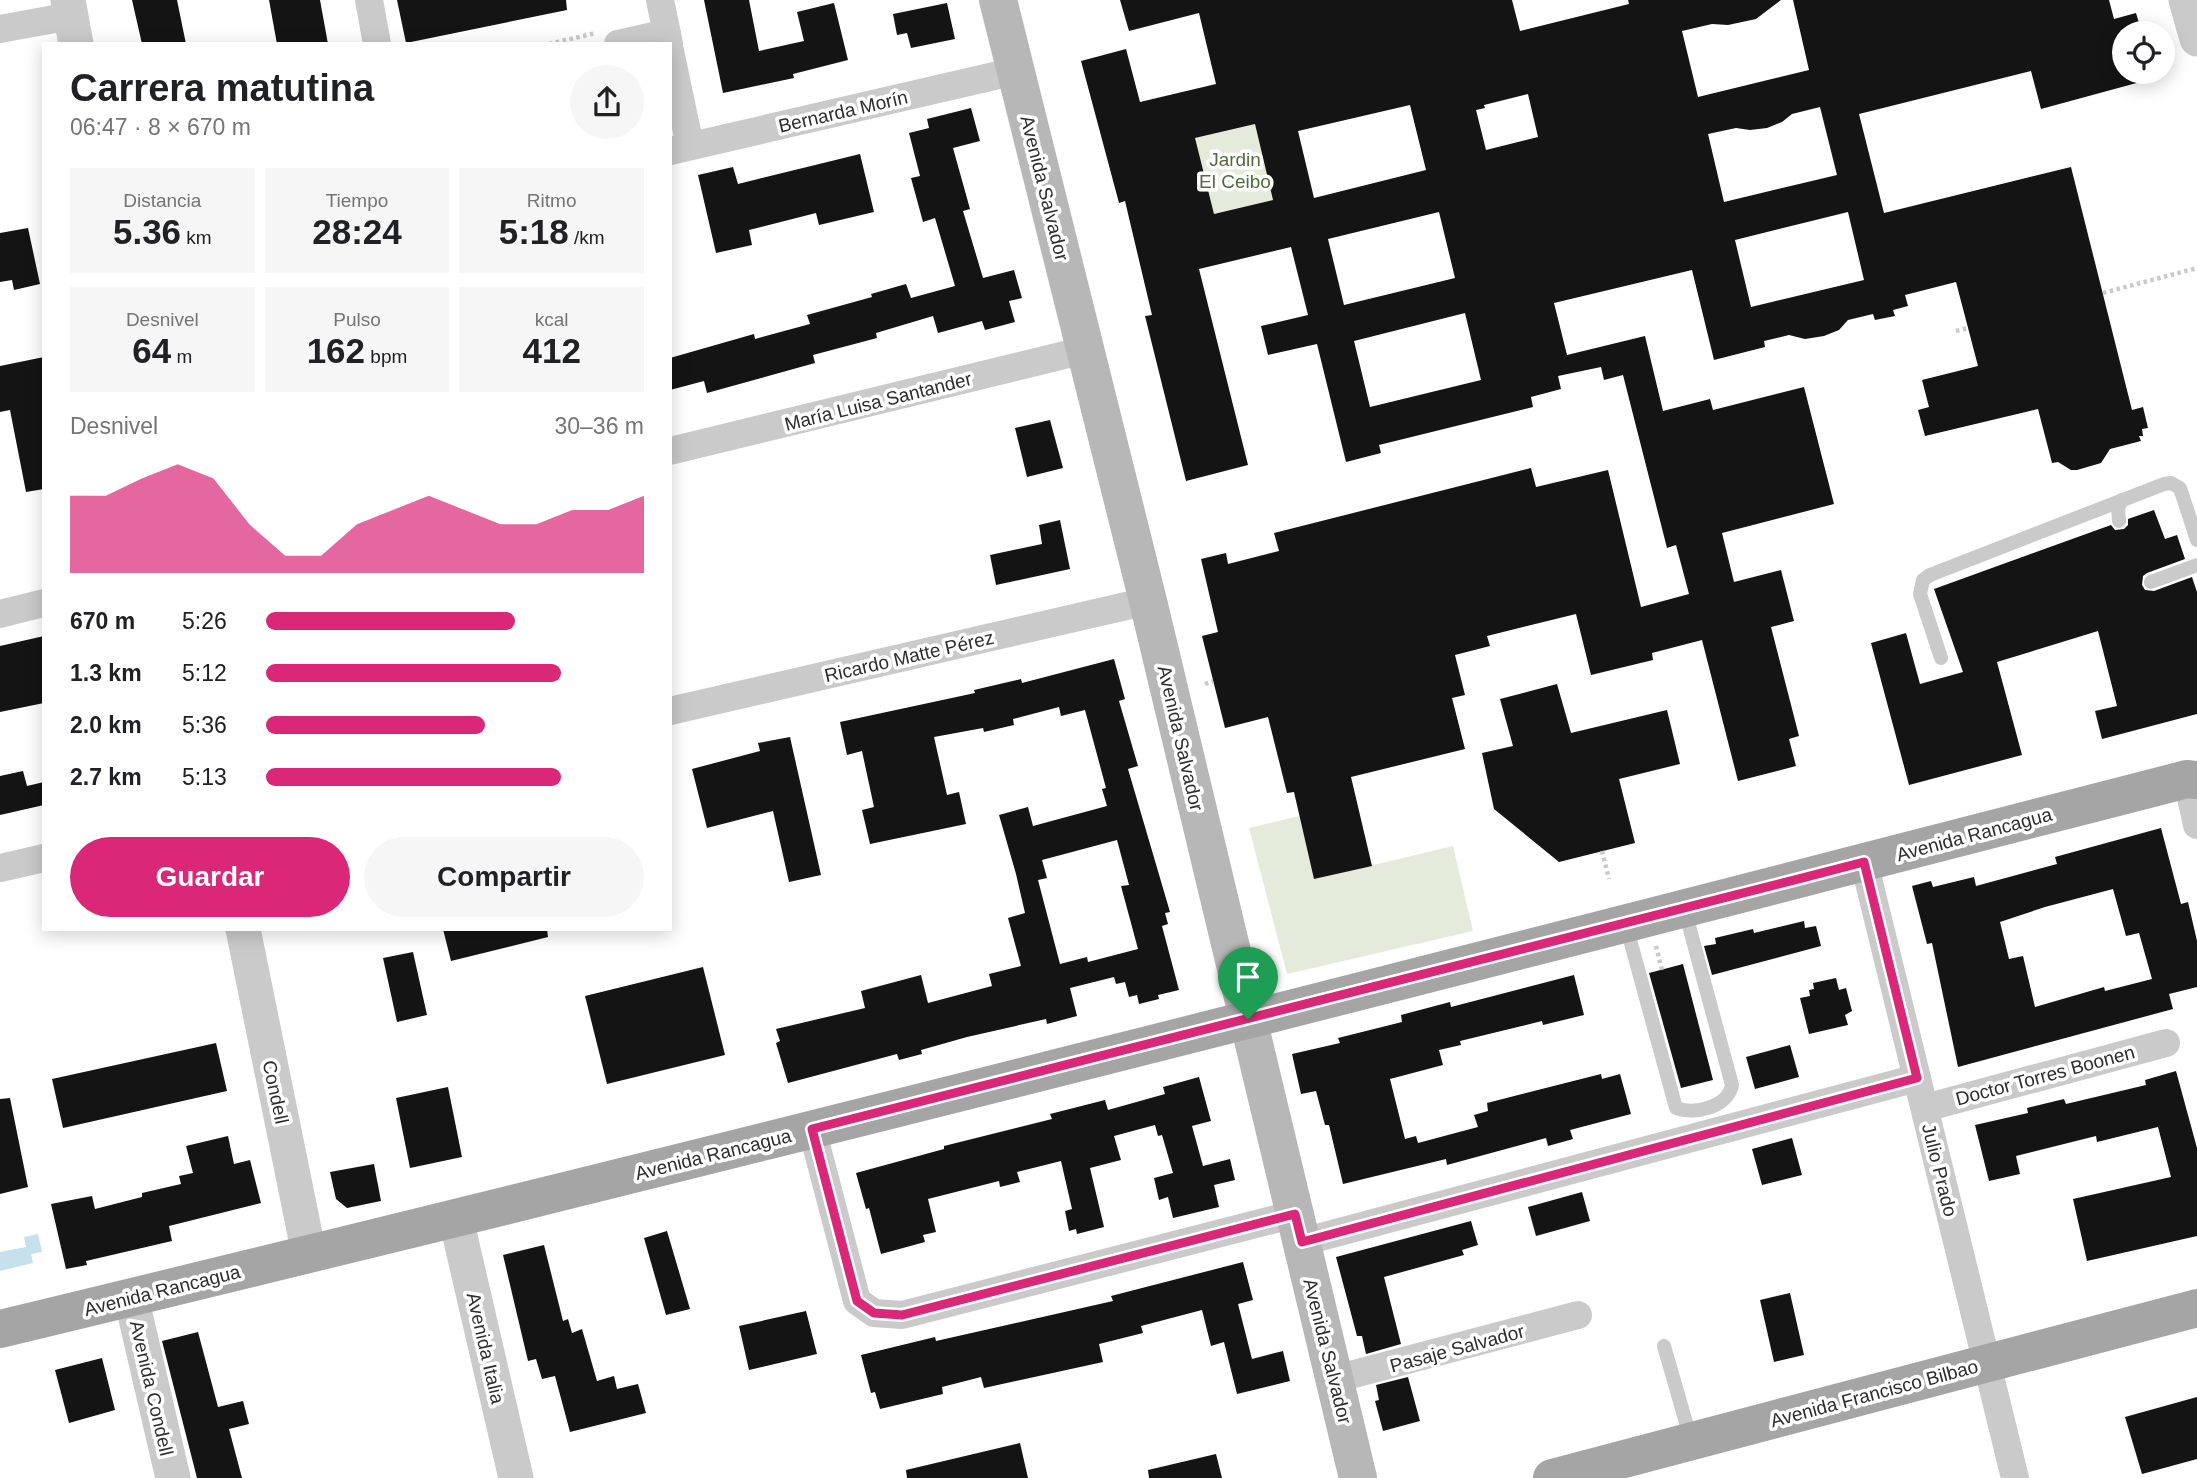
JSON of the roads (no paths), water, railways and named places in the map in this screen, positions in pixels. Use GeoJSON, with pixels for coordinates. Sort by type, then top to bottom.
{"type":"FeatureCollection","features":[{"type":"Feature","properties":{"kind":"main road","name":"Avenida Salvador"},"geometry":{"type":"LineString","coordinates":[[998,0],[1148,601],[1359,1478]]}},
{"type":"Feature","properties":{"kind":"main road","name":"Avenida Rancagua"},"geometry":{"type":"LineString","coordinates":[[0,1329],[456,1219],[1248,1019],[1640,933],[1685,909],[2194,778]]}},
{"type":"Feature","properties":{"kind":"main road","name":"Avenida Francisco Bilbao"},"geometry":{"type":"LineString","coordinates":[[1552,1478],[2197,1308]]}},
{"type":"Feature","properties":{"kind":"street"},"geometry":{"type":"LineString","coordinates":[[369,0],[377,42]]}},
{"type":"Feature","properties":{"kind":"street"},"geometry":{"type":"LineString","coordinates":[[660,0],[669,42]]}},
{"type":"Feature","properties":{"kind":"street"},"geometry":{"type":"LineString","coordinates":[[2190,1],[2197,39]]}},
{"type":"Feature","properties":{"kind":"street"},"geometry":{"type":"LineString","coordinates":[[0,29],[72,20]]}},
{"type":"Feature","properties":{"kind":"street","name":"Bernarda Morín"},"geometry":{"type":"LineString","coordinates":[[680,149],[1016,71]]}},
{"type":"Feature","properties":{"kind":"street"},"geometry":{"type":"LineString","coordinates":[[672,72],[680,149]]}},
{"type":"Feature","properties":{"kind":"street","name":"María Luisa Santander"},"geometry":{"type":"LineString","coordinates":[[672,451],[1085,350]]}},
{"type":"Feature","properties":{"kind":"street","name":"Ricardo Matte Pérez"},"geometry":{"type":"LineString","coordinates":[[672,712],[1148,601]]}},
{"type":"Feature","properties":{"kind":"street"},"geometry":{"type":"LineString","coordinates":[[0,614],[42,604]]}},
{"type":"Feature","properties":{"kind":"street"},"geometry":{"type":"LineString","coordinates":[[2194,778],[2197,825]]}},
{"type":"Feature","properties":{"kind":"street"},"geometry":{"type":"LineString","coordinates":[[0,868],[42,858]]}},
{"type":"Feature","properties":{"kind":"street","name":"Julio Prado"},"geometry":{"type":"LineString","coordinates":[[1864,862],[2015,1478]]}},
{"type":"Feature","properties":{"kind":"street","name":"Condell"},"geometry":{"type":"LineString","coordinates":[[243,931],[309,1254]]}},
{"type":"Feature","properties":{"kind":"street","name":"Doctor Torres Boonen"},"geometry":{"type":"LineString","coordinates":[[1924,1108],[2166,1043]]}},
{"type":"Feature","properties":{"kind":"street"},"geometry":{"type":"LineString","coordinates":[[812,1129],[857,1301],[874,1313],[902,1315],[1298,1228],[1917,1078]]}},
{"type":"Feature","properties":{"kind":"street","name":"Avenida Italia"},"geometry":{"type":"LineString","coordinates":[[456,1219],[516,1478]]}},
{"type":"Feature","properties":{"kind":"street","name":"Avenida Condell"},"geometry":{"type":"LineString","coordinates":[[131,1297],[173,1478]]}},
{"type":"Feature","properties":{"kind":"street","name":"Pasaje Salvador"},"geometry":{"type":"LineString","coordinates":[[1335,1379],[1578,1315]]}},
{"type":"Feature","properties":{"kind":"lane"},"geometry":{"type":"LineString","coordinates":[[1941,658],[1920,594],[1923,580],[1930,575],[2164,484],[2177,485],[2180,488],[2197,540]]}},
{"type":"Feature","properties":{"kind":"lane"},"geometry":{"type":"LineString","coordinates":[[2119,521],[2118,508],[2122,500]]}},
{"type":"Feature","properties":{"kind":"lane"},"geometry":{"type":"LineString","coordinates":[[2151,582],[2197,565]]}},
{"type":"Feature","properties":{"kind":"lane"},"geometry":{"type":"LineString","coordinates":[[1640,933],[1676,1108],[1686,1111],[1716,1105],[1727,1097],[1732,1085],[1685,909]]}},
{"type":"Feature","properties":{"kind":"lane"},"geometry":{"type":"LineString","coordinates":[[1664,1346],[1691,1441]]}},
{"type":"Feature","properties":{"kind":"water"},"geometry":{"type":"Polygon","coordinates":[[[38,1234],[42,1252],[31,1254],[33,1263],[0,1271],[0,1252],[26,1247],[24,1237],[38,1234]]]}},
{"type":"Feature","properties":{"kind":"park label","name":"Jardin El Ceibo"},"geometry":{"type":"Point","coordinates":[1235,170]}}]}
